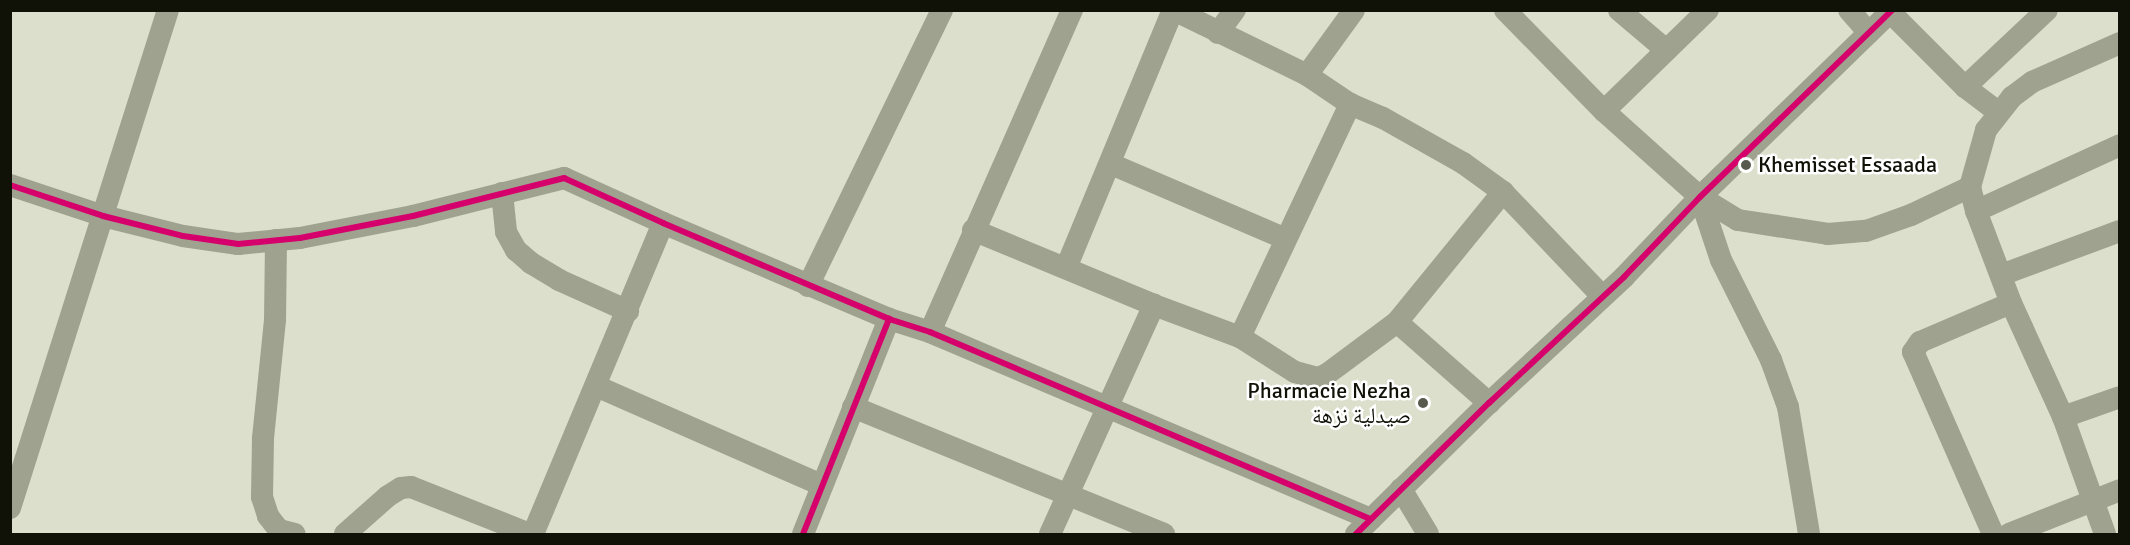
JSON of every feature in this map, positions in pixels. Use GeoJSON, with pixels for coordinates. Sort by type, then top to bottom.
{"type":"FeatureCollection","features":[{"type":"Feature","properties":{"kind":"street"},"geometry":{"type":"LineString","coordinates":[[10,508],[168,10]]}},
{"type":"Feature","properties":{"kind":"street"},"geometry":{"type":"LineString","coordinates":[[808,286],[942,10]]}},
{"type":"Feature","properties":{"kind":"street"},"geometry":{"type":"LineString","coordinates":[[930,332],[973,230],[1072,10]]}},
{"type":"Feature","properties":{"kind":"street"},"geometry":{"type":"LineString","coordinates":[[1066,268],[1174,10],[1306,75],[1350,104],[1383,118],[1463,163],[1503,192],[1601,295]]}},
{"type":"Feature","properties":{"kind":"street"},"geometry":{"type":"LineString","coordinates":[[1218,33],[1235,10]]}},
{"type":"Feature","properties":{"kind":"street"},"geometry":{"type":"LineString","coordinates":[[1306,75],[1354,10]]}},
{"type":"Feature","properties":{"kind":"street"},"geometry":{"type":"LineString","coordinates":[[1505,10],[1604,111],[1701,197],[1738,220],[1828,234],[1866,231],[1911,215],[1970,187]]}},
{"type":"Feature","properties":{"kind":"street"},"geometry":{"type":"LineString","coordinates":[[1619,10],[1666,50]]}},
{"type":"Feature","properties":{"kind":"street"},"geometry":{"type":"LineString","coordinates":[[1604,111],[1708,10]]}},
{"type":"Feature","properties":{"kind":"street"},"geometry":{"type":"LineString","coordinates":[[1850,10],[1869,33]]}},
{"type":"Feature","properties":{"kind":"street"},"geometry":{"type":"LineString","coordinates":[[1965,87],[2047,10]]}},
{"type":"Feature","properties":{"kind":"street"},"geometry":{"type":"LineString","coordinates":[[10,185],[103,216],[183,236],[238,244],[300,238],[413,216],[564,178],[808,286],[889,319],[930,332],[1108,408],[1363,527],[1601,295],[1624,277],[1701,197],[1891,11],[1965,87],[1998,112]]}},
{"type":"Feature","properties":{"kind":"street"},"geometry":{"type":"LineString","coordinates":[[2105,534],[2062,417],[2011,303],[1976,211],[1970,187],[1979,148],[1998,112],[2012,97],[2032,82],[2120,43]]}},
{"type":"Feature","properties":{"kind":"street"},"geometry":{"type":"LineString","coordinates":[[1240,338],[1350,104]]}},
{"type":"Feature","properties":{"kind":"street"},"geometry":{"type":"LineString","coordinates":[[1976,211],[2120,145]]}},
{"type":"Feature","properties":{"kind":"street"},"geometry":{"type":"LineString","coordinates":[[1111,164],[1286,239]]}},
{"type":"Feature","properties":{"kind":"street"},"geometry":{"type":"LineString","coordinates":[[973,230],[1240,338],[1295,372],[1310,378],[1318,378],[1327,374],[1397,322],[1503,192]]}},
{"type":"Feature","properties":{"kind":"street"},"geometry":{"type":"LineString","coordinates":[[502,194],[506,232],[516,250],[531,263],[559,280],[628,311]]}},
{"type":"Feature","properties":{"kind":"street"},"geometry":{"type":"LineString","coordinates":[[1701,197],[1721,260],[1770,360],[1788,407],[1809,534]]}},
{"type":"Feature","properties":{"kind":"street"},"geometry":{"type":"LineString","coordinates":[[345,534],[388,496],[401,488],[411,487],[531,534],[628,311],[663,223]]}},
{"type":"Feature","properties":{"kind":"street"},"geometry":{"type":"LineString","coordinates":[[2001,275],[2120,231]]}},
{"type":"Feature","properties":{"kind":"street"},"geometry":{"type":"LineString","coordinates":[[276,240],[275,320],[263,439],[262,497],[268,516],[279,530],[295,534]]}},
{"type":"Feature","properties":{"kind":"street"},"geometry":{"type":"LineString","coordinates":[[1993,534],[1913,352],[1920,342],[2011,303]]}},
{"type":"Feature","properties":{"kind":"street"},"geometry":{"type":"LineString","coordinates":[[1050,534],[1154,305]]}},
{"type":"Feature","properties":{"kind":"street"},"geometry":{"type":"LineString","coordinates":[[803,534],[889,319]]}},
{"type":"Feature","properties":{"kind":"street"},"geometry":{"type":"LineString","coordinates":[[1397,322],[1490,403]]}},
{"type":"Feature","properties":{"kind":"street"},"geometry":{"type":"LineString","coordinates":[[596,386],[822,485]]}},
{"type":"Feature","properties":{"kind":"street"},"geometry":{"type":"LineString","coordinates":[[2062,417],[2120,397]]}},
{"type":"Feature","properties":{"kind":"street"},"geometry":{"type":"LineString","coordinates":[[853,407],[1164,534]]}},
{"type":"Feature","properties":{"kind":"street"},"geometry":{"type":"LineString","coordinates":[[1401,489],[1428,534]]}},
{"type":"Feature","properties":{"kind":"street"},"geometry":{"type":"LineString","coordinates":[[2008,534],[2120,490]]}},
{"type":"Feature","properties":{"kind":"cycle path"},"geometry":{"type":"LineString","coordinates":[[1356,534],[1489,403],[1624,277],[1700,197],[1892,10]]}},
{"type":"Feature","properties":{"kind":"cycle path"},"geometry":{"type":"LineString","coordinates":[[10,185],[103,216],[183,236],[238,244],[300,238],[413,216],[564,178],[663,223],[889,319]]}},
{"type":"Feature","properties":{"kind":"cycle path"},"geometry":{"type":"LineString","coordinates":[[803,534],[889,319],[930,332],[1371,519]]}},
{"type":"Feature","properties":{"kind":"place","name":"Khemisset Essaada"},"geometry":{"type":"Point","coordinates":[1746,165]}},
{"type":"Feature","properties":{"kind":"place","name":"Pharmacie Nezha صيدلية نزهة"},"geometry":{"type":"Point","coordinates":[1423,403]}}]}
